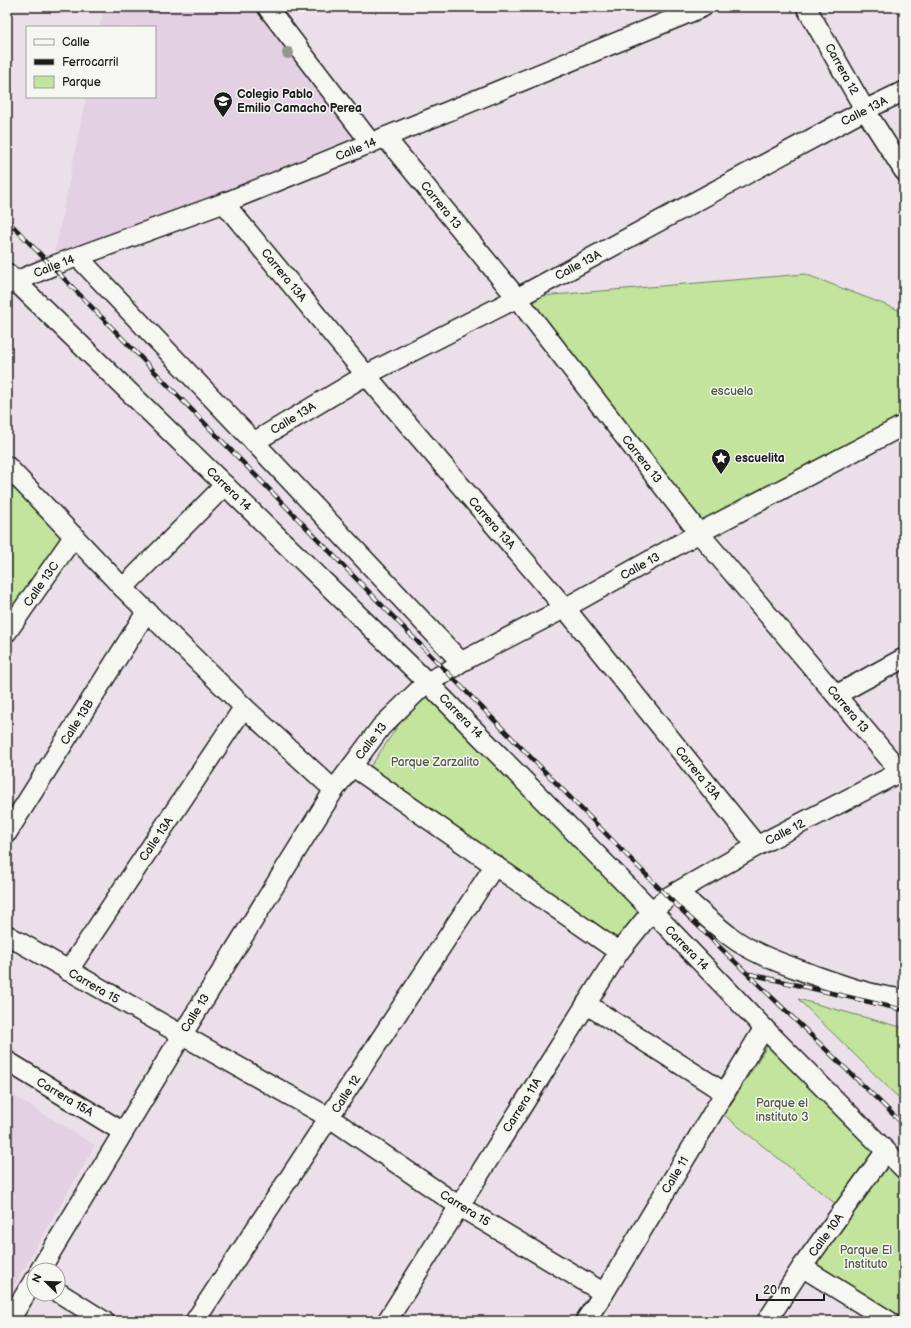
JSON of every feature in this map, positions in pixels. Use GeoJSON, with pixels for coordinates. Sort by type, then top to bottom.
{"type":"FeatureCollection","features":[{"type":"Feature","properties":{"kind":"street","name":"Calle 14"},"geometry":{"type":"LineString","coordinates":[[10,280],[78,257],[224,203],[703,7]]}},
{"type":"Feature","properties":{"kind":"street","name":"Carrera 12"},"geometry":{"type":"LineString","coordinates":[[806,7],[864,110],[904,171]]}},
{"type":"Feature","properties":{"kind":"street","name":"Carrera 13"},"geometry":{"type":"LineString","coordinates":[[274,9],[378,140],[517,298],[699,533],[903,773]]}},
{"type":"Feature","properties":{"kind":"street","name":"Calle 13A"},"geometry":{"type":"LineString","coordinates":[[254,442],[366,375],[517,298],[864,110],[904,91]]}},
{"type":"Feature","properties":{"kind":"street","name":"Carrera 13A"},"geometry":{"type":"LineString","coordinates":[[224,203],[366,375],[565,608],[757,846]]}},
{"type":"Feature","properties":{"kind":"street"},"geometry":{"type":"LineString","coordinates":[[78,257],[461,662]]}},
{"type":"Feature","properties":{"kind":"street","name":"Carrera 14"},"geometry":{"type":"LineString","coordinates":[[10,280],[225,485],[427,682],[652,911],[764,1028],[904,1169]]}},
{"type":"Feature","properties":{"kind":"street","name":"Calle 13"},"geometry":{"type":"LineString","coordinates":[[45,1262],[182,1035],[334,790],[381,727],[427,682],[447,672],[461,662],[565,608],[699,533],[904,425]]}},
{"type":"Feature","properties":{"kind":"street"},"geometry":{"type":"LineString","coordinates":[[7,466],[123,588],[244,707],[334,790]]}},
{"type":"Feature","properties":{"kind":"street"},"geometry":{"type":"LineString","coordinates":[[123,588],[225,485]]}},
{"type":"Feature","properties":{"kind":"street","name":"Calle 13C"},"geometry":{"type":"LineString","coordinates":[[7,632],[74,536]]}},
{"type":"Feature","properties":{"kind":"street","name":"Calle 13B"},"geometry":{"type":"LineString","coordinates":[[7,833],[147,611]]}},
{"type":"Feature","properties":{"kind":"street"},"geometry":{"type":"LineString","coordinates":[[836,695],[904,658]]}},
{"type":"Feature","properties":{"kind":"street","name":"Calle 13A"},"geometry":{"type":"LineString","coordinates":[[68,971],[244,707]]}},
{"type":"Feature","properties":{"kind":"street"},"geometry":{"type":"LineString","coordinates":[[352,766],[619,952]]}},
{"type":"Feature","properties":{"kind":"street","name":"Calle 12"},"geometry":{"type":"LineString","coordinates":[[673,894],[757,846],[903,773]]}},
{"type":"Feature","properties":{"kind":"street","name":"Calle 12"},"geometry":{"type":"LineString","coordinates":[[195,1321],[330,1118],[495,865]]}},
{"type":"Feature","properties":{"kind":"street"},"geometry":{"type":"LineString","coordinates":[[673,894],[731,937],[754,951],[776,961],[842,985],[888,997],[904,999]]}},
{"type":"Feature","properties":{"kind":"street","name":"Carrera 11A"},"geometry":{"type":"LineString","coordinates":[[386,1321],[619,952],[652,911],[673,894]]}},
{"type":"Feature","properties":{"kind":"street","name":"Carrera 15"},"geometry":{"type":"LineString","coordinates":[[7,935],[68,971],[330,1118],[459,1206],[604,1293]]}},
{"type":"Feature","properties":{"kind":"street"},"geometry":{"type":"LineString","coordinates":[[586,1004],[725,1093]]}},
{"type":"Feature","properties":{"kind":"street","name":"Calle 11"},"geometry":{"type":"LineString","coordinates":[[585,1321],[604,1293],[764,1028]]}},
{"type":"Feature","properties":{"kind":"street","name":"Carrera 15A"},"geometry":{"type":"LineString","coordinates":[[7,1062],[123,1132]]}},
{"type":"Feature","properties":{"kind":"street","name":"Calle 10A"},"geometry":{"type":"LineString","coordinates":[[767,1321],[802,1267],[886,1151]]}},
{"type":"Feature","properties":{"kind":"street"},"geometry":{"type":"LineString","coordinates":[[802,1267],[889,1321]]}},
{"type":"Feature","properties":{"kind":"street"},"geometry":{"type":"LineString","coordinates":[[9,1321],[26,1293]]}},
{"type":"Feature","properties":{"kind":"street"},"geometry":{"type":"LineString","coordinates":[[66,1297],[104,1321]]}},
{"type":"Feature","properties":{"kind":"shaded area","name":"Colegio Pablo Emilio Camacho Perea"},"geometry":{"type":"Polygon","coordinates":[[[104,7],[274,7],[381,140],[52,266],[86,98],[156,98],[156,26],[100,26],[104,7]]]}},
{"type":"Feature","properties":{"kind":"shaded area"},"geometry":{"type":"Polygon","coordinates":[[[7,1092],[95,1145],[28,1262],[26,1262],[26,1265],[7,1298],[7,1092]]]}},
{"type":"Feature","properties":{"kind":"green space","name":"escuela"},"geometry":{"type":"Polygon","coordinates":[[[805,274],[904,312],[904,425],[699,533],[517,298],[805,274]]]}},
{"type":"Feature","properties":{"kind":"green space"},"geometry":{"type":"Polygon","coordinates":[[[17,487],[70,538],[14,616],[7,611],[7,493],[17,487]]]}},
{"type":"Feature","properties":{"kind":"green space","name":"Parque Zarzalito"},"geometry":{"type":"Polygon","coordinates":[[[433,686],[651,915],[623,950],[364,776],[408,711],[433,686]]]}},
{"type":"Feature","properties":{"kind":"green space"},"geometry":{"type":"Polygon","coordinates":[[[798,999],[904,1028],[904,1103],[798,999]]]}},
{"type":"Feature","properties":{"kind":"green space"},"geometry":{"type":"Polygon","coordinates":[[[769,1043],[904,1168],[904,1321],[892,1321],[808,1266],[891,1161],[842,1209],[724,1115],[769,1043]]]}},
{"type":"Feature","properties":{"kind":"railway"},"geometry":{"type":"LineString","coordinates":[[7,220],[668,897],[904,1125]]}},
{"type":"Feature","properties":{"kind":"railway"},"geometry":{"type":"LineString","coordinates":[[750,974],[904,1010]]}},
{"type":"Feature","properties":{"kind":"place","name":"Colegio Pablo Emilio Camacho Perea"},"geometry":{"type":"Point","coordinates":[223,118]}},
{"type":"Feature","properties":{"kind":"place","name":"escuelita"},"geometry":{"type":"Point","coordinates":[721,475]}},
{"type":"Feature","properties":{"kind":"park label","name":"Parque el instituto 3"},"geometry":{"type":"Point","coordinates":[782,1110]}},
{"type":"Feature","properties":{"kind":"park label","name":"Parque El Instituto"},"geometry":{"type":"Point","coordinates":[866,1257]}}]}
